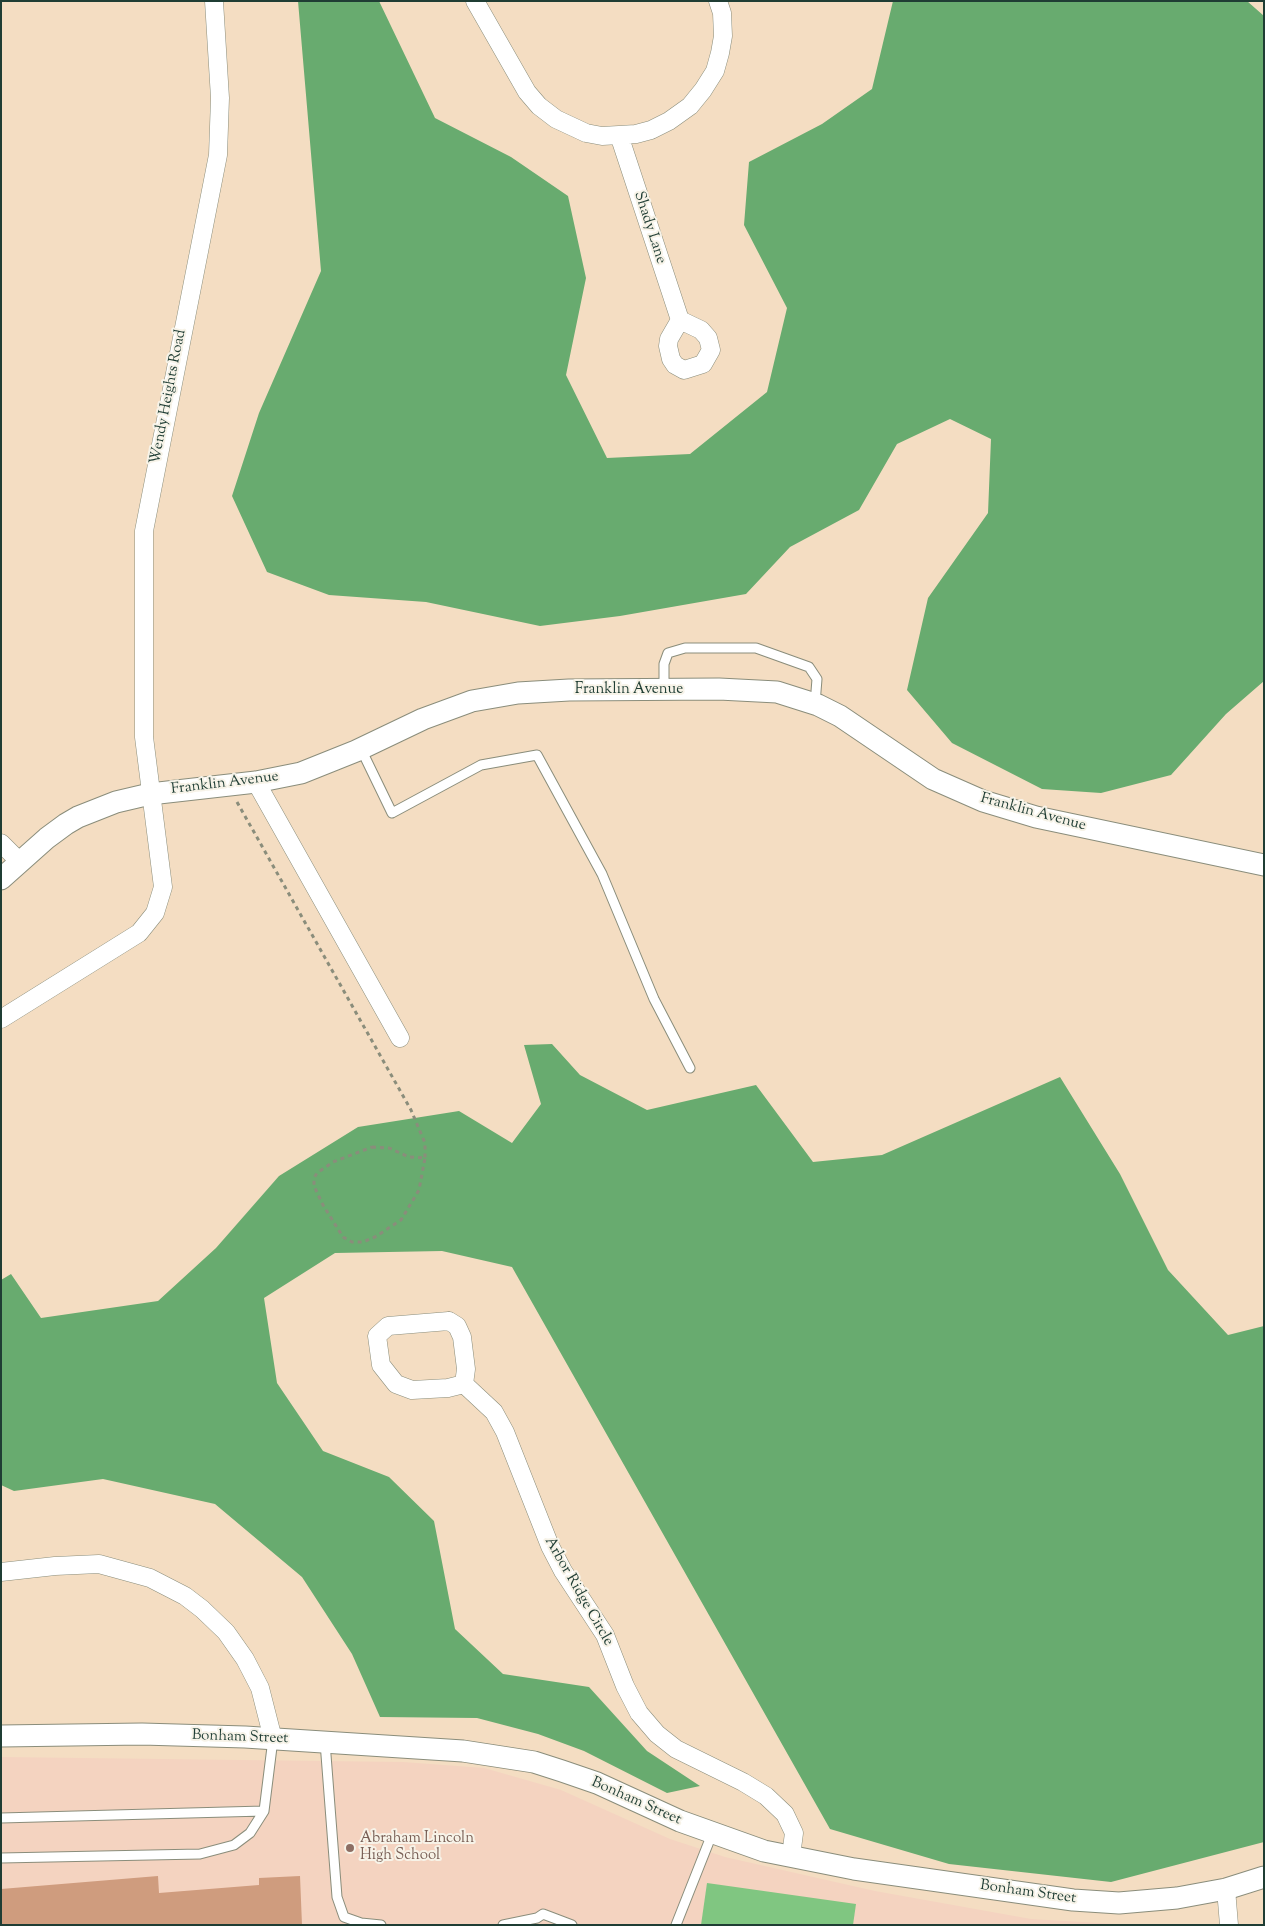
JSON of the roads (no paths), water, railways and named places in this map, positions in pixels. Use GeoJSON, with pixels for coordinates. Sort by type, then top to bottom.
{"type":"FeatureCollection","features":[{"type":"Feature","properties":{"kind":"street","name":"Wendy Heights Road"},"geometry":{"type":"LineString","coordinates":[[1,1019],[138,933],[155,914],[163,888],[144,737],[144,531],[218,155],[220,98],[214,1]]}},
{"type":"Feature","properties":{"kind":"street"},"geometry":{"type":"LineString","coordinates":[[475,1],[527,92],[539,106],[556,119],[586,133],[602,136],[636,134],[669,121],[690,106],[703,90],[714,70],[720,53],[723,36],[722,13],[718,1]]}},
{"type":"Feature","properties":{"kind":"street","name":"Shady Lane"},"geometry":{"type":"LineString","coordinates":[[619,135],[680,320]]}},
{"type":"Feature","properties":{"kind":"street","name":"Franklin Avenue"},"geometry":{"type":"LineString","coordinates":[[1,879],[47,838],[78,817],[116,802],[150,794],[256,782],[301,773],[360,749],[444,710],[487,697],[518,692],[560,691],[755,690],[777,692],[815,704],[840,716],[933,779],[983,802],[1036,817],[1264,864]]}},
{"type":"Feature","properties":{"kind":"street"},"geometry":{"type":"LineString","coordinates":[[256,782],[400,1038]]}},
{"type":"Feature","properties":{"kind":"street"},"geometry":{"type":"LineString","coordinates":[[1,843],[20,862]]}},
{"type":"Feature","properties":{"kind":"street"},"geometry":{"type":"LineString","coordinates":[[449,1321],[454,1323],[462,1337],[466,1369],[464,1384],[448,1388],[412,1390],[396,1384],[381,1365],[377,1336],[388,1326],[449,1321]]}},
{"type":"Feature","properties":{"kind":"street","name":"Arbor Ridge Circle"},"geometry":{"type":"LineString","coordinates":[[464,1384],[494,1412],[505,1432],[550,1546],[605,1635],[638,1713],[656,1734],[676,1749],[743,1782],[766,1796],[785,1814],[794,1833],[791,1856]]}},
{"type":"Feature","properties":{"kind":"street"},"geometry":{"type":"LineString","coordinates":[[1,1572],[55,1566],[99,1564],[150,1578],[179,1592],[202,1609],[220,1626],[246,1659],[260,1688],[273,1739]]}},
{"type":"Feature","properties":{"kind":"street","name":"Bonham Street"},"geometry":{"type":"LineString","coordinates":[[1,1736],[142,1734],[273,1739],[462,1750],[534,1762],[597,1784],[712,1834],[764,1850],[854,1869],[1073,1900],[1143,1902],[1226,1889],[1264,1877]]}},
{"type":"Feature","properties":{"kind":"street"},"geometry":{"type":"LineString","coordinates":[[1226,1889],[1229,1925]]}},
{"type":"Feature","properties":{"kind":"lane"},"geometry":{"type":"LineString","coordinates":[[664,690],[664,664],[668,653],[685,648],[756,648],[809,666],[817,679],[815,704]]}},
{"type":"Feature","properties":{"kind":"lane"},"geometry":{"type":"LineString","coordinates":[[360,749],[392,813],[481,765],[536,755],[602,874],[654,999],[690,1068]]}},
{"type":"Feature","properties":{"kind":"lane"},"geometry":{"type":"LineString","coordinates":[[1,1858],[200,1854],[234,1845],[250,1832],[264,1811],[273,1739]]}},
{"type":"Feature","properties":{"kind":"lane"},"geometry":{"type":"LineString","coordinates":[[325,1742],[337,1897],[344,1917],[361,1923],[380,1925]]}},
{"type":"Feature","properties":{"kind":"lane"},"geometry":{"type":"LineString","coordinates":[[1,1818],[264,1811]]}},
{"type":"Feature","properties":{"kind":"lane"},"geometry":{"type":"LineString","coordinates":[[676,1925],[712,1834]]}},
{"type":"Feature","properties":{"kind":"lane"},"geometry":{"type":"LineString","coordinates":[[503,1925],[537,1918],[543,1914],[572,1925]]}},
{"type":"Feature","properties":{"kind":"place","name":"Abraham Lincoln High School"},"geometry":{"type":"Point","coordinates":[350,1848]}}]}
